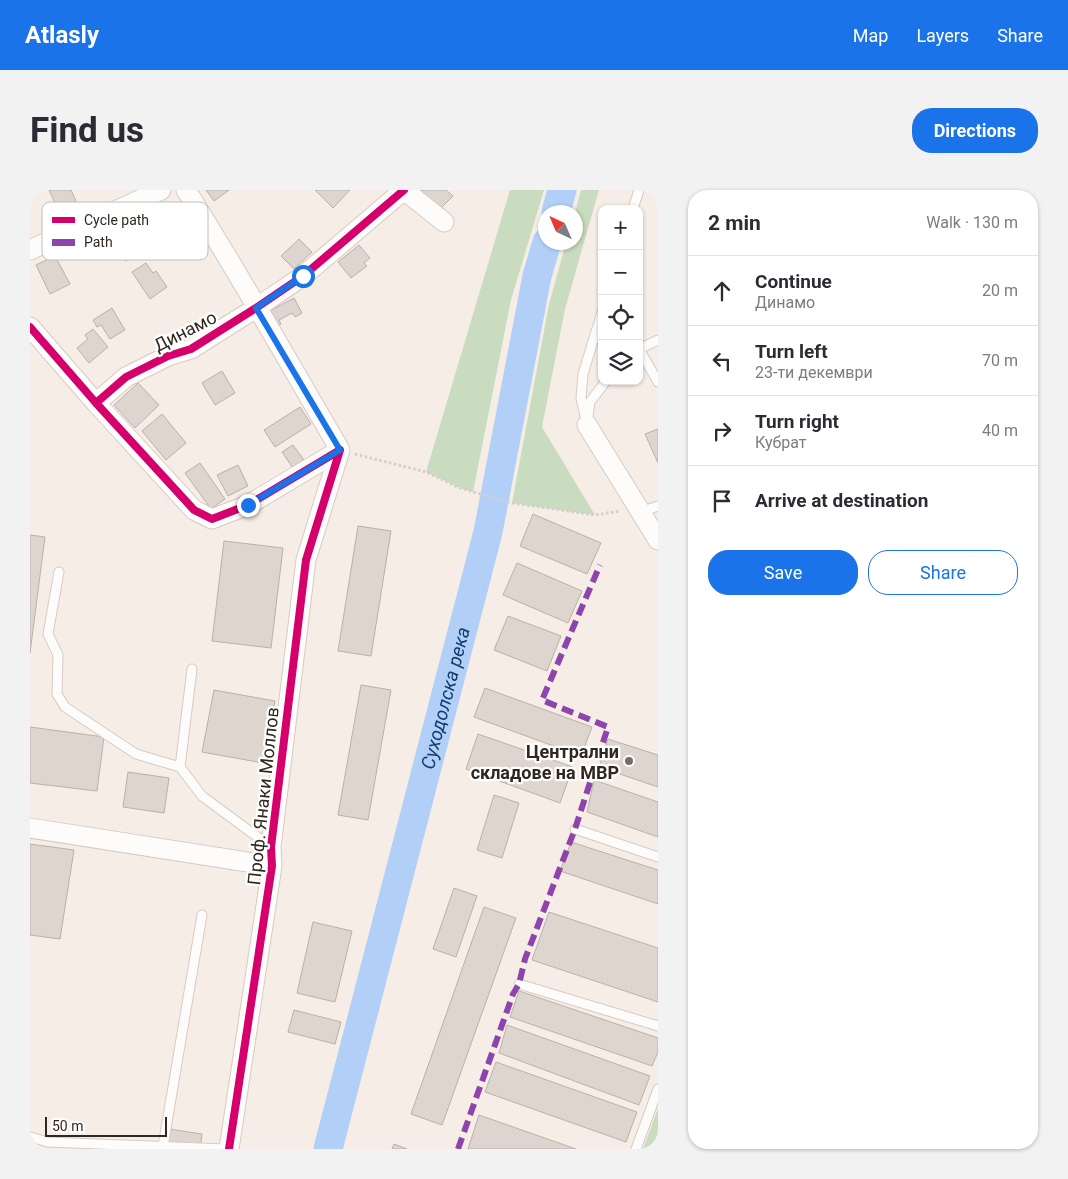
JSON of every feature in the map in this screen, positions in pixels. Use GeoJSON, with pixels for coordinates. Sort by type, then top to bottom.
{"type":"FeatureCollection","features":[{"type":"Feature","properties":{"kind":"street"},"geometry":{"type":"LineString","coordinates":[[135,202],[161,190]]}},
{"type":"Feature","properties":{"kind":"street"},"geometry":{"type":"LineString","coordinates":[[186,190],[194,202]]}},
{"type":"Feature","properties":{"kind":"street"},"geometry":{"type":"LineString","coordinates":[[404,190],[444,222]]}},
{"type":"Feature","properties":{"kind":"street","name":"Динамо"},"geometry":{"type":"LineString","coordinates":[[96,403],[126,376],[168,356],[191,349],[303,276],[404,190]]}},
{"type":"Feature","properties":{"kind":"street"},"geometry":{"type":"LineString","coordinates":[[30,327],[96,403],[194,510],[212,519],[248,505],[340,450],[256,308],[234,266],[208,225]]}},
{"type":"Feature","properties":{"kind":"street"},"geometry":{"type":"LineString","coordinates":[[30,250],[42,245]]}},
{"type":"Feature","properties":{"kind":"street"},"geometry":{"type":"LineString","coordinates":[[587,425],[645,509],[658,540]]}},
{"type":"Feature","properties":{"kind":"street","name":"Проф. Янаки Моллов"},"geometry":{"type":"LineString","coordinates":[[230,1149],[272,857],[306,560],[340,450]]}},
{"type":"Feature","properties":{"kind":"street"},"geometry":{"type":"LineString","coordinates":[[30,828],[272,857]]}},
{"type":"Feature","properties":{"kind":"lane"},"geometry":{"type":"LineString","coordinates":[[634,205],[639,190]]}},
{"type":"Feature","properties":{"kind":"lane"},"geometry":{"type":"LineString","coordinates":[[587,425],[581,398],[583,374],[598,325]]}},
{"type":"Feature","properties":{"kind":"lane"},"geometry":{"type":"LineString","coordinates":[[643,347],[658,340]]}},
{"type":"Feature","properties":{"kind":"lane"},"geometry":{"type":"LineString","coordinates":[[643,356],[658,382]]}},
{"type":"Feature","properties":{"kind":"lane"},"geometry":{"type":"LineString","coordinates":[[587,425],[590,402],[603,385]]}},
{"type":"Feature","properties":{"kind":"lane"},"geometry":{"type":"LineString","coordinates":[[59,572],[48,634],[58,655],[57,694],[65,707],[136,754],[180,767],[202,796],[272,857]]}},
{"type":"Feature","properties":{"kind":"lane"},"geometry":{"type":"LineString","coordinates":[[180,767],[192,669]]}},
{"type":"Feature","properties":{"kind":"lane"},"geometry":{"type":"LineString","coordinates":[[575,829],[658,857]]}},
{"type":"Feature","properties":{"kind":"lane"},"geometry":{"type":"LineString","coordinates":[[163,1146],[202,915]]}},
{"type":"Feature","properties":{"kind":"lane"},"geometry":{"type":"LineString","coordinates":[[519,984],[658,1026]]}},
{"type":"Feature","properties":{"kind":"lane"},"geometry":{"type":"LineString","coordinates":[[636,1149],[658,1089]]}},
{"type":"Feature","properties":{"kind":"lane"},"geometry":{"type":"LineString","coordinates":[[30,1137],[48,1142],[225,1149]]}},
{"type":"Feature","properties":{"kind":"path"},"geometry":{"type":"LineString","coordinates":[[340,450],[426,472],[460,488],[512,503],[594,515],[645,509]]}},
{"type":"Feature","properties":{"kind":"green space"},"geometry":{"type":"Polygon","coordinates":[[[510,190],[544,190],[511,300],[473,492],[426,472],[510,190]]]}},
{"type":"Feature","properties":{"kind":"green space"},"geometry":{"type":"Polygon","coordinates":[[[581,190],[599,190],[583,246],[583,205],[577,205],[581,190]]]}},
{"type":"Feature","properties":{"kind":"green space"},"geometry":{"type":"Polygon","coordinates":[[[564,250],[582,250],[565,309],[542,427],[595,515],[512,503],[549,304],[564,250]]]}},
{"type":"Feature","properties":{"kind":"green space"},"geometry":{"type":"Polygon","coordinates":[[[658,1108],[658,1149],[643,1149],[658,1108]]]}},
{"type":"Feature","properties":{"kind":"building"},"geometry":{"type":"Polygon","coordinates":[[[49,190],[71,190],[76,201],[74,202],[54,202],[49,190]]]}},
{"type":"Feature","properties":{"kind":"building"},"geometry":{"type":"Polygon","coordinates":[[[206,190],[229,190],[214,201],[206,190]]]}},
{"type":"Feature","properties":{"kind":"building"},"geometry":{"type":"Polygon","coordinates":[[[315,190],[350,190],[333,208],[315,190]]]}},
{"type":"Feature","properties":{"kind":"building"},"geometry":{"type":"Polygon","coordinates":[[[422,190],[446,190],[453,196],[438,211],[419,193],[422,190]]]}},
{"type":"Feature","properties":{"kind":"building"},"geometry":{"type":"Polygon","coordinates":[[[299,239],[312,252],[294,269],[281,256],[299,239]]]}},
{"type":"Feature","properties":{"kind":"building"},"geometry":{"type":"Polygon","coordinates":[[[359,245],[370,258],[364,263],[367,266],[351,278],[338,262],[359,245]]]}},
{"type":"Feature","properties":{"kind":"building"},"geometry":{"type":"Polygon","coordinates":[[[47,260],[57,260],[70,284],[50,294],[36,265],[47,260]]]}},
{"type":"Feature","properties":{"kind":"building"},"geometry":{"type":"Polygon","coordinates":[[[146,263],[153,273],[156,271],[167,287],[150,299],[132,272],[146,263]]]}},
{"type":"Feature","properties":{"kind":"building"},"geometry":{"type":"Polygon","coordinates":[[[294,298],[302,313],[295,317],[292,313],[279,320],[281,324],[274,328],[266,313],[294,298]]]}},
{"type":"Feature","properties":{"kind":"building"},"geometry":{"type":"Polygon","coordinates":[[[112,308],[125,330],[110,339],[101,325],[97,327],[93,320],[112,308]]]}},
{"type":"Feature","properties":{"kind":"building"},"geometry":{"type":"Polygon","coordinates":[[[93,329],[108,347],[89,363],[77,348],[88,339],[85,335],[93,329]]]}},
{"type":"Feature","properties":{"kind":"building"},"geometry":{"type":"Polygon","coordinates":[[[222,371],[235,393],[215,405],[202,383],[222,371]]]}},
{"type":"Feature","properties":{"kind":"building"},"geometry":{"type":"Polygon","coordinates":[[[138,383],[159,405],[135,428],[114,405],[138,383]]]}},
{"type":"Feature","properties":{"kind":"building"},"geometry":{"type":"Polygon","coordinates":[[[300,407],[311,424],[275,447],[264,430],[300,407]]]}},
{"type":"Feature","properties":{"kind":"building"},"geometry":{"type":"Polygon","coordinates":[[[162,414],[186,443],[166,460],[142,431],[162,414]]]}},
{"type":"Feature","properties":{"kind":"building"},"geometry":{"type":"Polygon","coordinates":[[[658,429],[658,463],[645,434],[658,429]]]}},
{"type":"Feature","properties":{"kind":"building"},"geometry":{"type":"Polygon","coordinates":[[[293,445],[304,460],[293,468],[282,452],[293,445]]]}},
{"type":"Feature","properties":{"kind":"building"},"geometry":{"type":"Polygon","coordinates":[[[200,463],[225,499],[211,509],[185,473],[200,463]]]}},
{"type":"Feature","properties":{"kind":"building"},"geometry":{"type":"Polygon","coordinates":[[[238,465],[248,486],[228,496],[217,475],[238,465]]]}},
{"type":"Feature","properties":{"kind":"building"},"geometry":{"type":"Polygon","coordinates":[[[533,514],[601,543],[587,574],[520,546],[533,514]]]}},
{"type":"Feature","properties":{"kind":"building"},"geometry":{"type":"Polygon","coordinates":[[[358,526],[391,531],[371,656],[338,651],[358,526]]]}},
{"type":"Feature","properties":{"kind":"building"},"geometry":{"type":"Polygon","coordinates":[[[30,535],[45,537],[30,653],[30,535]]]}},
{"type":"Feature","properties":{"kind":"building"},"geometry":{"type":"Polygon","coordinates":[[[224,541],[283,548],[271,648],[212,641],[224,541]]]}},
{"type":"Feature","properties":{"kind":"building"},"geometry":{"type":"Polygon","coordinates":[[[517,563],[582,591],[568,623],[503,595],[517,563]]]}},
{"type":"Feature","properties":{"kind":"building"},"geometry":{"type":"Polygon","coordinates":[[[508,616],[561,636],[547,671],[494,650],[508,616]]]}},
{"type":"Feature","properties":{"kind":"building"},"geometry":{"type":"Polygon","coordinates":[[[361,685],[391,690],[368,820],[338,815],[361,685]]]}},
{"type":"Feature","properties":{"kind":"building"},"geometry":{"type":"Polygon","coordinates":[[[485,688],[592,727],[581,756],[474,717],[485,688]]]}},
{"type":"Feature","properties":{"kind":"building"},"geometry":{"type":"Polygon","coordinates":[[[214,690],[275,701],[263,763],[202,752],[214,690]]]}},
{"type":"Feature","properties":{"kind":"building"},"geometry":{"type":"Polygon","coordinates":[[[30,727],[104,737],[97,791],[30,783],[30,727]]]}},
{"type":"Feature","properties":{"kind":"building"},"geometry":{"type":"Polygon","coordinates":[[[478,734],[573,767],[560,803],[466,769],[478,734]]]}},
{"type":"Feature","properties":{"kind":"building","name":"Централни складове на МВР"},"geometry":{"type":"Polygon","coordinates":[[[608,739],[658,755],[658,787],[599,767],[608,739]]]}},
{"type":"Feature","properties":{"kind":"building"},"geometry":{"type":"Polygon","coordinates":[[[128,772],[169,778],[164,813],[123,807],[128,772]]]}},
{"type":"Feature","properties":{"kind":"building"},"geometry":{"type":"Polygon","coordinates":[[[594,780],[658,802],[658,837],[587,812],[594,780]]]}},
{"type":"Feature","properties":{"kind":"building"},"geometry":{"type":"Polygon","coordinates":[[[494,795],[519,803],[502,858],[477,850],[494,795]]]}},
{"type":"Feature","properties":{"kind":"building"},"geometry":{"type":"Polygon","coordinates":[[[571,842],[658,870],[658,904],[560,871],[571,842]]]}},
{"type":"Feature","properties":{"kind":"building"},"geometry":{"type":"Polygon","coordinates":[[[30,844],[74,850],[60,939],[30,935],[30,844]]]}},
{"type":"Feature","properties":{"kind":"building"},"geometry":{"type":"Polygon","coordinates":[[[454,888],[477,896],[456,957],[433,949],[454,888]]]}},
{"type":"Feature","properties":{"kind":"building"},"geometry":{"type":"Polygon","coordinates":[[[484,907],[516,918],[442,1125],[411,1114],[484,907]]]}},
{"type":"Feature","properties":{"kind":"building"},"geometry":{"type":"Polygon","coordinates":[[[549,912],[658,948],[658,1002],[532,960],[549,912]]]}},
{"type":"Feature","properties":{"kind":"building"},"geometry":{"type":"Polygon","coordinates":[[[313,922],[352,931],[335,1002],[297,993],[313,922]]]}},
{"type":"Feature","properties":{"kind":"building"},"geometry":{"type":"Polygon","coordinates":[[[519,991],[658,1038],[658,1052],[652,1066],[510,1017],[519,991]]]}},
{"type":"Feature","properties":{"kind":"building"},"geometry":{"type":"Polygon","coordinates":[[[294,1010],[341,1022],[335,1044],[288,1032],[294,1010]]]}},
{"type":"Feature","properties":{"kind":"building"},"geometry":{"type":"Polygon","coordinates":[[[507,1025],[650,1076],[639,1105],[499,1053],[507,1025]]]}},
{"type":"Feature","properties":{"kind":"building"},"geometry":{"type":"Polygon","coordinates":[[[496,1062],[637,1112],[626,1142],[485,1092],[496,1062]]]}},
{"type":"Feature","properties":{"kind":"building"},"geometry":{"type":"Polygon","coordinates":[[[479,1115],[576,1149],[468,1149],[479,1115]]]}},
{"type":"Feature","properties":{"kind":"building"},"geometry":{"type":"Polygon","coordinates":[[[169,1129],[202,1134],[200,1149],[165,1149],[169,1129]]]}},
{"type":"Feature","properties":{"kind":"building"},"geometry":{"type":"Polygon","coordinates":[[[394,1144],[407,1149],[392,1149],[394,1144]]]}},
{"type":"Feature","properties":{"kind":"waterway","name":"Суходолска река"},"geometry":{"type":"LineString","coordinates":[[558,205],[562,190]]}},
{"type":"Feature","properties":{"kind":"waterway","name":"Суходолска река"},"geometry":{"type":"LineString","coordinates":[[328,1149],[488,532],[537,276],[545,250]]}},
{"type":"Feature","properties":{"kind":"marked path"},"geometry":{"type":"LineString","coordinates":[[458,1149],[513,994],[519,984],[525,959],[575,829],[608,727],[542,700],[600,565]]}},
{"type":"Feature","properties":{"kind":"cycle path"},"geometry":{"type":"LineString","coordinates":[[96,403],[126,377],[168,356],[191,349],[303,276],[404,190]]}},
{"type":"Feature","properties":{"kind":"cycle path"},"geometry":{"type":"LineString","coordinates":[[30,327],[96,403],[194,510],[212,519],[248,505],[340,450]]}},
{"type":"Feature","properties":{"kind":"cycle path"},"geometry":{"type":"LineString","coordinates":[[229,1149],[272,866],[271,847],[306,560],[340,450]]}},
{"type":"Feature","properties":{"kind":"place","name":"Централни складове на МВР"},"geometry":{"type":"Point","coordinates":[629,761]}},
{"type":"Feature","properties":{"kind":"route"},"geometry":{"type":"LineString","coordinates":[[248,505],[340,450],[256,308],[303,276]]}}]}
